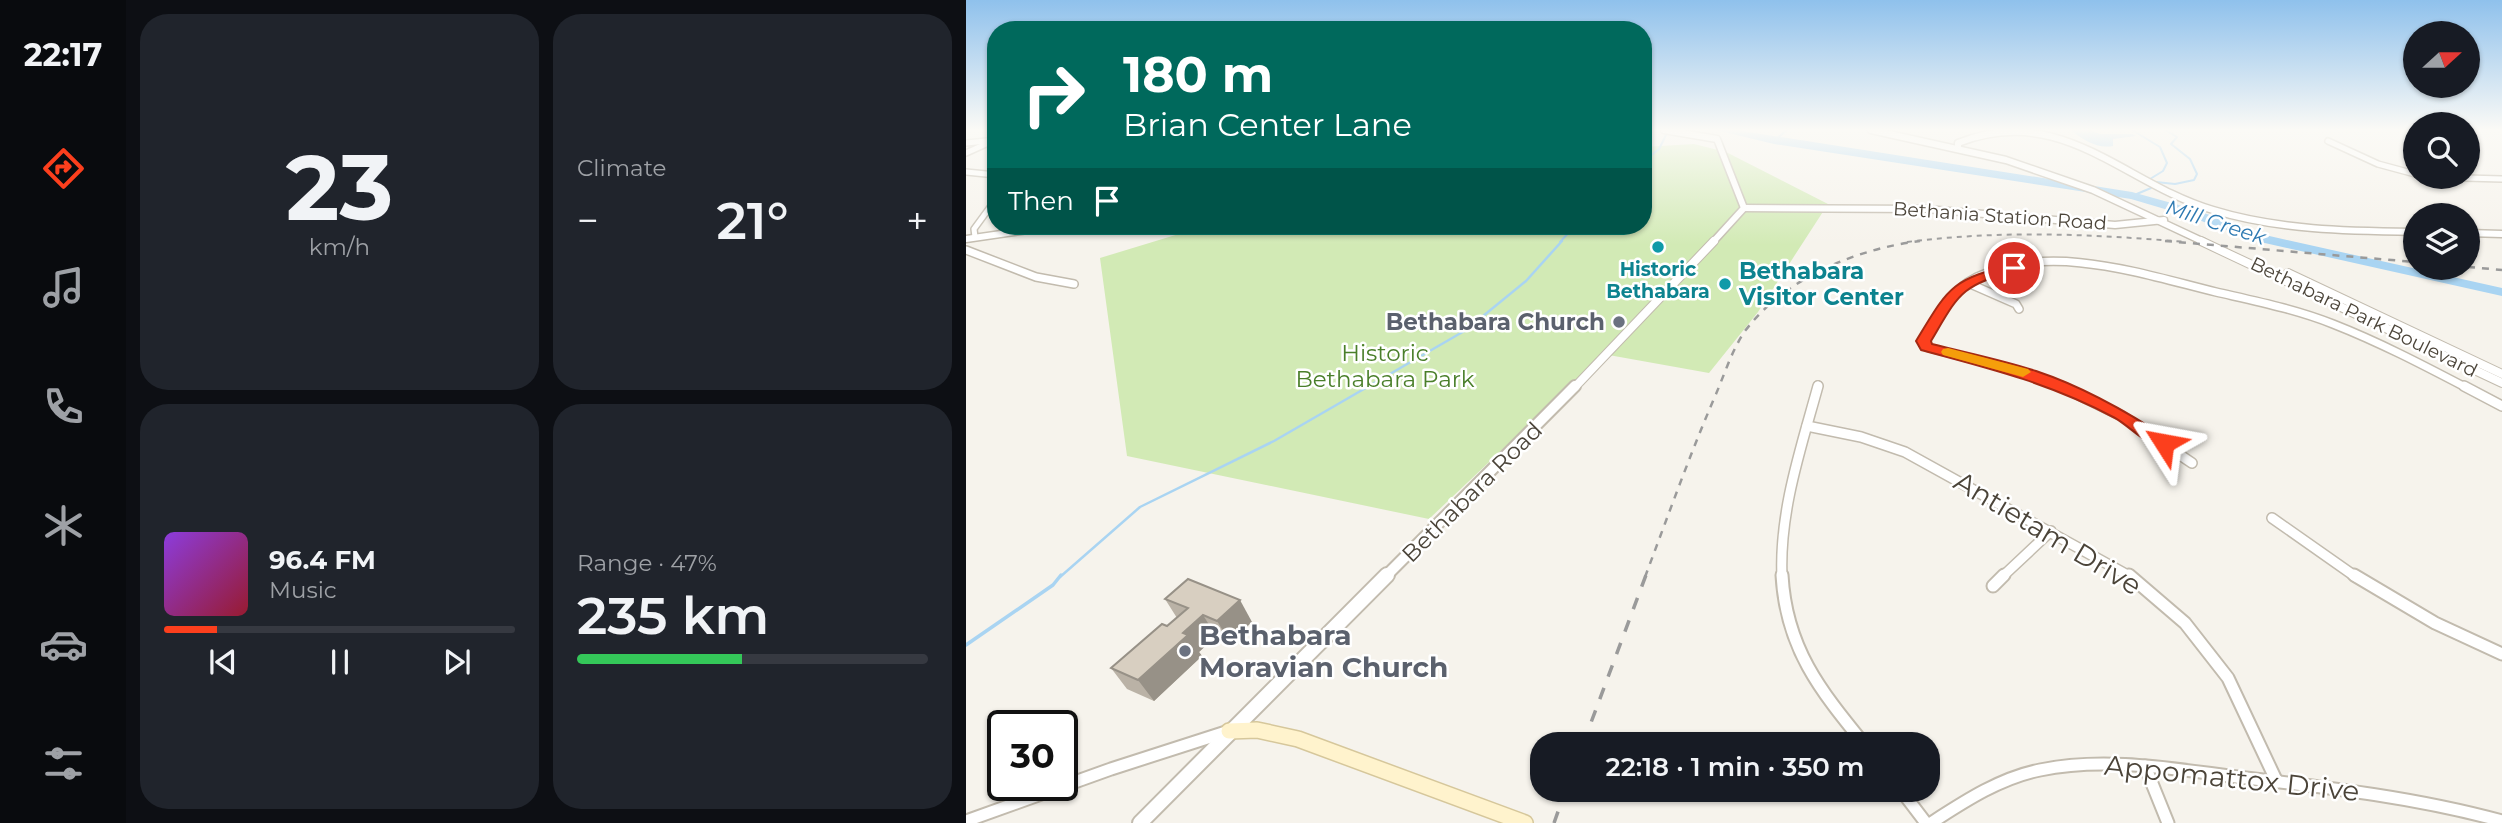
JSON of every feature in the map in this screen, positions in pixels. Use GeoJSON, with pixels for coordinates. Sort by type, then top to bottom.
{"type":"FeatureCollection","features":[{"type":"Feature","properties":{"kind":"main road"},"geometry":{"type":"LineString","coordinates":[[1229,731],[1257,730],[1298,739],[1525,823]]}},
{"type":"Feature","properties":{"kind":"street"},"geometry":{"type":"LineString","coordinates":[[1729,168],[1744,208]]}},
{"type":"Feature","properties":{"kind":"street","name":"Bethabara Park Boulevard"},"geometry":{"type":"LineString","coordinates":[[2031,168],[2167,219],[2502,374]]}},
{"type":"Feature","properties":{"kind":"street","name":"Bethabara Park Boulevard"},"geometry":{"type":"LineString","coordinates":[[2047,168],[2144,205],[2167,219],[2502,383]]}},
{"type":"Feature","properties":{"kind":"street"},"geometry":{"type":"LineString","coordinates":[[2125,168],[2154,186],[2211,210],[2265,224],[2318,230],[2403,232]]}},
{"type":"Feature","properties":{"kind":"street"},"geometry":{"type":"LineString","coordinates":[[966,172],[987,173]]}},
{"type":"Feature","properties":{"kind":"street"},"geometry":{"type":"LineString","coordinates":[[966,178],[987,175]]}},
{"type":"Feature","properties":{"kind":"street"},"geometry":{"type":"LineString","coordinates":[[2480,178],[2502,179]]}},
{"type":"Feature","properties":{"kind":"street","name":"Bethania Station Road"},"geometry":{"type":"LineString","coordinates":[[1744,208],[1950,210],[2103,224],[2167,219]]}},
{"type":"Feature","properties":{"kind":"street","name":"Bethabara Road"},"geometry":{"type":"LineString","coordinates":[[1140,823],[1229,731],[1499,465],[1744,208]]}},
{"type":"Feature","properties":{"kind":"street"},"geometry":{"type":"LineString","coordinates":[[975,237],[974,229],[987,211]]}},
{"type":"Feature","properties":{"kind":"street"},"geometry":{"type":"LineString","coordinates":[[2480,233],[2502,234]]}},
{"type":"Feature","properties":{"kind":"street"},"geometry":{"type":"LineString","coordinates":[[966,239],[990,235]]}},
{"type":"Feature","properties":{"kind":"street"},"geometry":{"type":"LineString","coordinates":[[966,250],[1036,277],[1073,284]]}},
{"type":"Feature","properties":{"kind":"street"},"geometry":{"type":"LineString","coordinates":[[2192,463],[2141,427],[2095,401],[2031,374],[1926,347],[1923,341],[1952,295],[1968,283],[1998,271],[2029,265],[2062,263],[2125,270],[2270,304],[2334,324],[2502,406]]}},
{"type":"Feature","properties":{"kind":"street"},"geometry":{"type":"LineString","coordinates":[[1968,283],[2016,304],[2019,309]]}},
{"type":"Feature","properties":{"kind":"street"},"geometry":{"type":"LineString","coordinates":[[1818,385],[1798,456],[1780,565],[1782,605],[1796,648],[1806,667],[1855,732]]}},
{"type":"Feature","properties":{"kind":"street","name":"Antietam Drive"},"geometry":{"type":"LineString","coordinates":[[1807,426],[1861,437],[1905,452],[2128,575],[2185,623],[2228,678],[2277,782]]}},
{"type":"Feature","properties":{"kind":"street"},"geometry":{"type":"LineString","coordinates":[[2272,518],[2391,599],[2502,654]]}},
{"type":"Feature","properties":{"kind":"street"},"geometry":{"type":"LineString","coordinates":[[1993,586],[2051,531]]}},
{"type":"Feature","properties":{"kind":"street"},"geometry":{"type":"LineString","coordinates":[[966,821],[1111,769],[1229,731]]}},
{"type":"Feature","properties":{"kind":"street","name":"Appomattox Drive"},"geometry":{"type":"LineString","coordinates":[[1928,823],[1983,789],[2039,771],[2104,762],[2366,790],[2421,800],[2502,821]]}},
{"type":"Feature","properties":{"kind":"street"},"geometry":{"type":"LineString","coordinates":[[2145,766],[2168,823]]}},
{"type":"Feature","properties":{"kind":"street"},"geometry":{"type":"LineString","coordinates":[[1910,802],[1928,823]]}},
{"type":"Feature","properties":{"kind":"green space","name":"Historic Bethabara Park"},"geometry":{"type":"Polygon","coordinates":[[[1652,168],[1758,168],[1828,204],[1758,312],[1709,373],[1603,354],[1429,519],[1127,456],[1100,258],[1175,235],[1652,235],[1652,168]]]}},
{"type":"Feature","properties":{"kind":"building"},"geometry":{"type":"Polygon","coordinates":[[[1188,579],[1240,600],[1217,621],[1203,615],[1183,633],[1188,635],[1138,680],[1111,668],[1162,624],[1167,626],[1188,608],[1165,599],[1188,579]]]}},
{"type":"Feature","properties":{"kind":"waterway","name":"Mill Creek"},"geometry":{"type":"LineString","coordinates":[[1952,168],[2132,196],[2189,212],[2261,238],[2502,292]]}},
{"type":"Feature","properties":{"kind":"waterway"},"geometry":{"type":"LineString","coordinates":[[2150,179],[2164,168]]}},
{"type":"Feature","properties":{"kind":"waterway"},"geometry":{"type":"LineString","coordinates":[[2156,182],[2175,184],[2194,180],[2197,174],[2194,168]]}},
{"type":"Feature","properties":{"kind":"waterway"},"geometry":{"type":"LineString","coordinates":[[2132,196],[2151,188]]}},
{"type":"Feature","properties":{"kind":"waterway"},"geometry":{"type":"LineString","coordinates":[[1560,242],[1567,235]]}},
{"type":"Feature","properties":{"kind":"waterway"},"geometry":{"type":"LineString","coordinates":[[1060,577],[1140,507],[1274,441],[1466,330],[1526,281],[1562,241]]}},
{"type":"Feature","properties":{"kind":"waterway"},"geometry":{"type":"LineString","coordinates":[[966,645],[1053,585],[1061,575]]}},
{"type":"Feature","properties":{"kind":"railway"},"geometry":{"type":"LineString","coordinates":[[1907,242],[2046,234],[2186,242]]}},
{"type":"Feature","properties":{"kind":"railway"},"geometry":{"type":"LineString","coordinates":[[1645,577],[1697,439],[1732,354],[1745,331],[1761,312],[1780,296],[1824,269],[1871,251],[1920,241]]}},
{"type":"Feature","properties":{"kind":"railway"},"geometry":{"type":"LineString","coordinates":[[2165,241],[2403,261]]}},
{"type":"Feature","properties":{"kind":"railway"},"geometry":{"type":"LineString","coordinates":[[2480,268],[2502,270]]}},
{"type":"Feature","properties":{"kind":"railway"},"geometry":{"type":"LineString","coordinates":[[1587,732],[1646,575]]}},
{"type":"Feature","properties":{"kind":"railway"},"geometry":{"type":"LineString","coordinates":[[1554,823],[1561,802]]}},
{"type":"Feature","properties":{"kind":"slow traffic"},"geometry":{"type":"LineString","coordinates":[[1948,352],[2023,372]]}},
{"type":"Feature","properties":{"kind":"place","name":"Historic Bethabara"},"geometry":{"type":"Point","coordinates":[1658,247]}},
{"type":"Feature","properties":{"kind":"place","name":"Bethabara Visitor Center"},"geometry":{"type":"Point","coordinates":[1725,284]}},
{"type":"Feature","properties":{"kind":"place","name":"Bethabara Church"},"geometry":{"type":"Point","coordinates":[1619,322]}},
{"type":"Feature","properties":{"kind":"place","name":"Bethabara Moravian Church"},"geometry":{"type":"Point","coordinates":[1185,651]}},
{"type":"Feature","properties":{"kind":"route"},"geometry":{"type":"LineString","coordinates":[[2014,268],[1976,277],[1952,295],[1923,341],[1926,347],[2031,374],[2122,415],[2164,443]]}}]}
